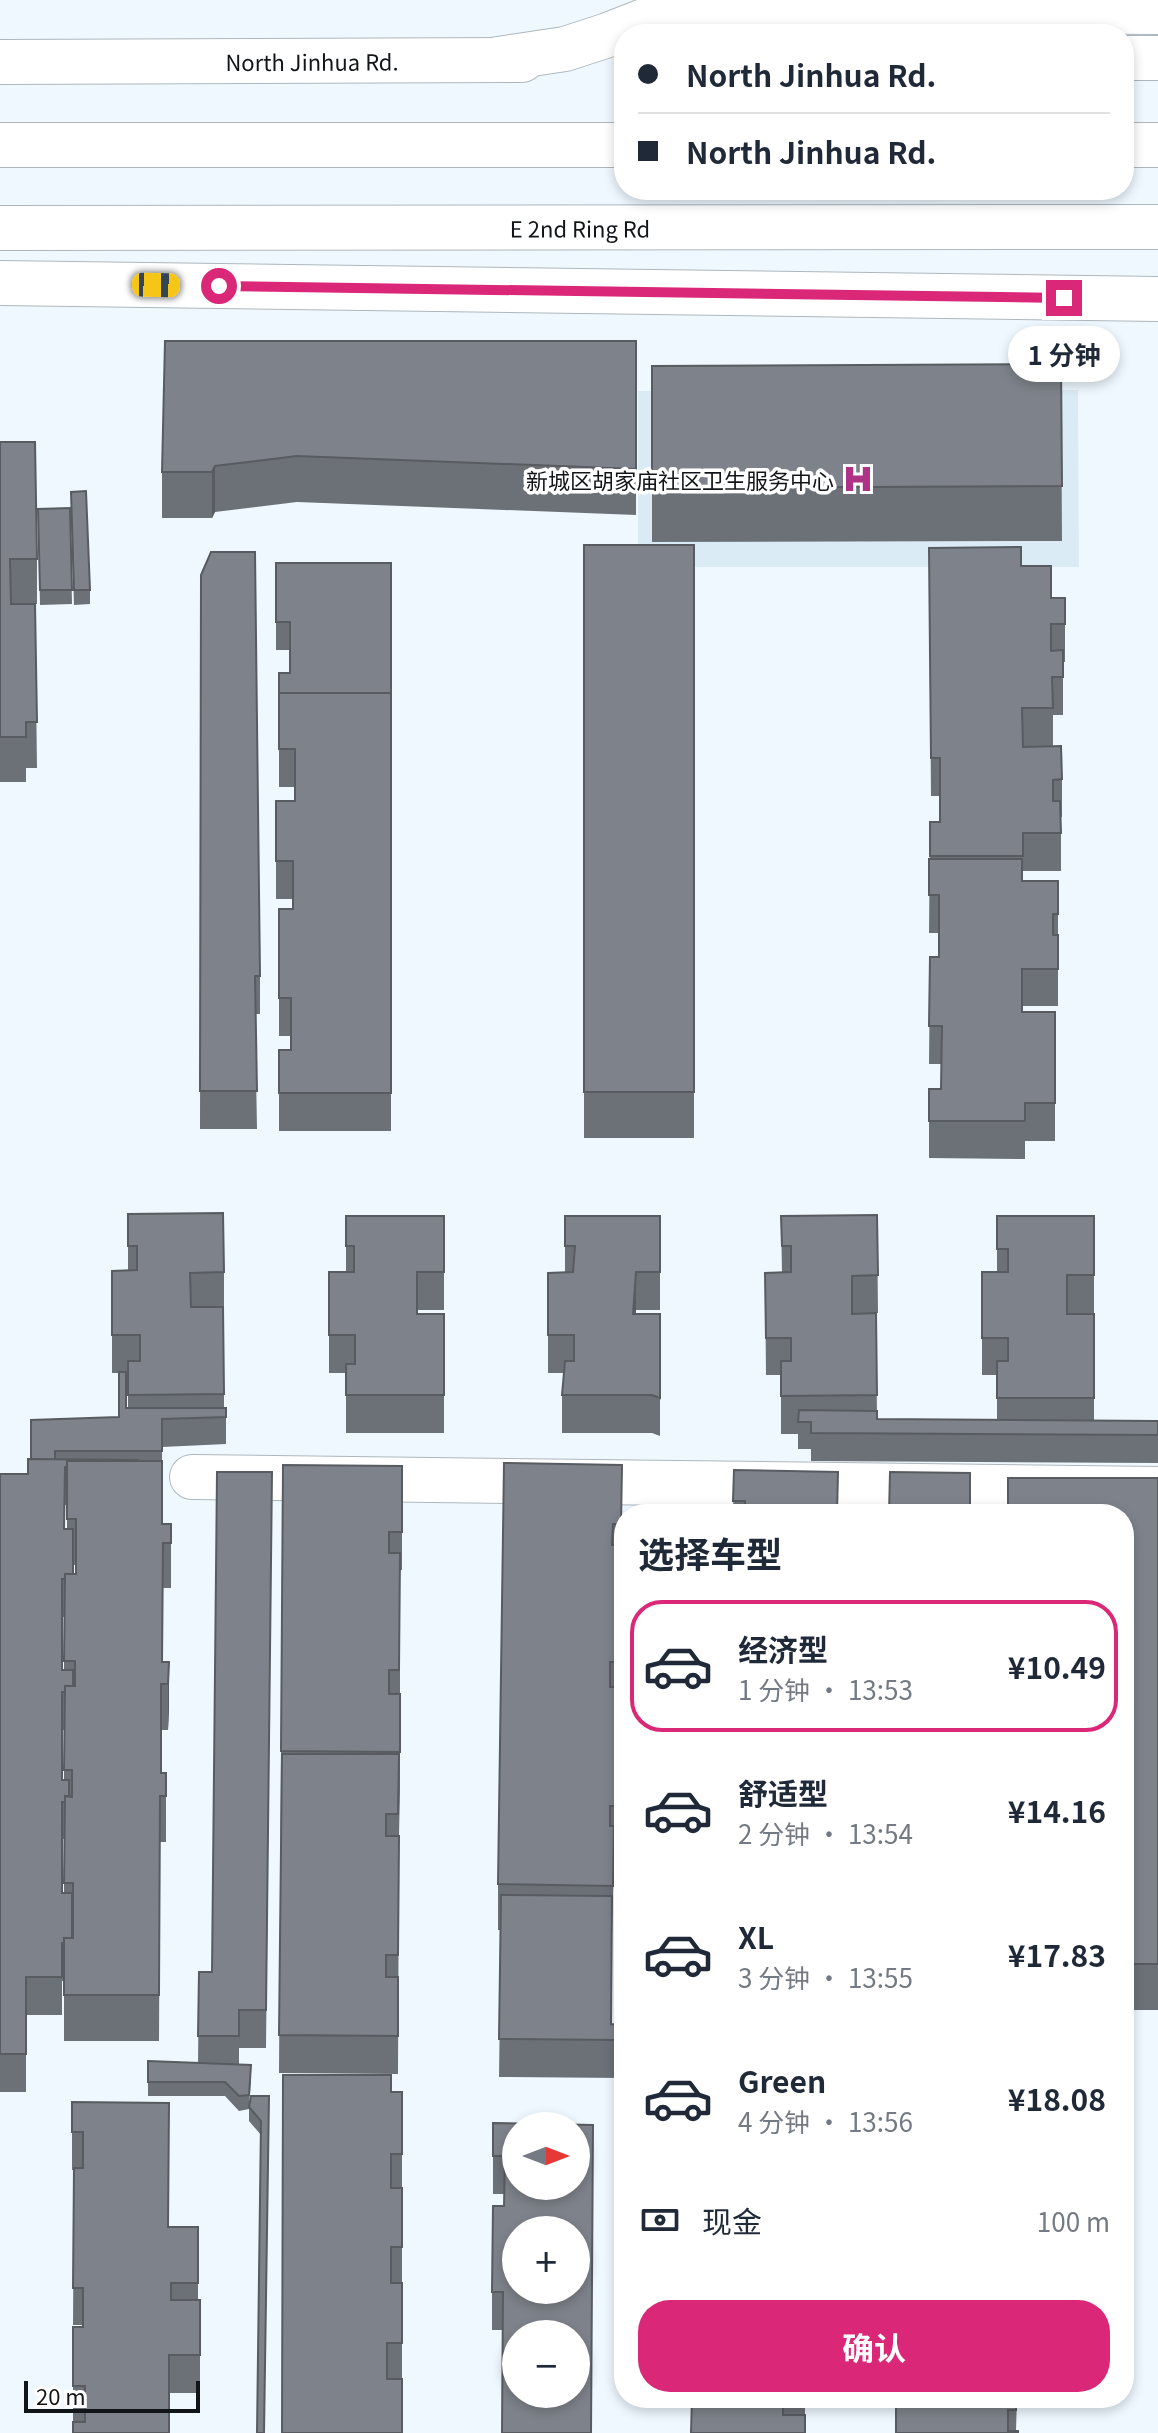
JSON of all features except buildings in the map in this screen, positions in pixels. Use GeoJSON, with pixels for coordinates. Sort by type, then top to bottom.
{"type":"FeatureCollection","features":[{"type":"Feature","properties":{"kind":"main road"},"geometry":{"type":"LineString","coordinates":[[636,24],[659,15],[710,9],[1158,12]]}},
{"type":"Feature","properties":{"kind":"main road"},"geometry":{"type":"LineString","coordinates":[[492,60],[565,49],[614,33]]}},
{"type":"Feature","properties":{"kind":"main road"},"geometry":{"type":"LineString","coordinates":[[1134,58],[1158,58]]}},
{"type":"Feature","properties":{"kind":"main road","name":"North Jinhua Rd."},"geometry":{"type":"LineString","coordinates":[[0,62],[614,59]]}},
{"type":"Feature","properties":{"kind":"main road"},"geometry":{"type":"LineString","coordinates":[[0,145],[614,145]]}},
{"type":"Feature","properties":{"kind":"main road"},"geometry":{"type":"LineString","coordinates":[[1134,145],[1158,145]]}},
{"type":"Feature","properties":{"kind":"main road","name":"E 2nd Ring Rd"},"geometry":{"type":"LineString","coordinates":[[0,228],[1158,227]]}},
{"type":"Feature","properties":{"kind":"main road"},"geometry":{"type":"LineString","coordinates":[[0,283],[1158,299]]}},
{"type":"Feature","properties":{"kind":"main road"},"geometry":{"type":"LineString","coordinates":[[192,1477],[1158,1489]]}},
{"type":"Feature","properties":{"kind":"shaded area","name":"新城区胡家庙社区卫生服务中心"},"geometry":{"type":"Polygon","coordinates":[[[1078,390],[1079,567],[638,567],[638,391],[1078,390]]]}},
{"type":"Feature","properties":{"kind":"place","name":"新城区胡家庙社区卫生服务中心"},"geometry":{"type":"Point","coordinates":[858,479]}},
{"type":"Feature","properties":{"kind":"route"},"geometry":{"type":"LineString","coordinates":[[219,286],[1064,298]]}}]}
